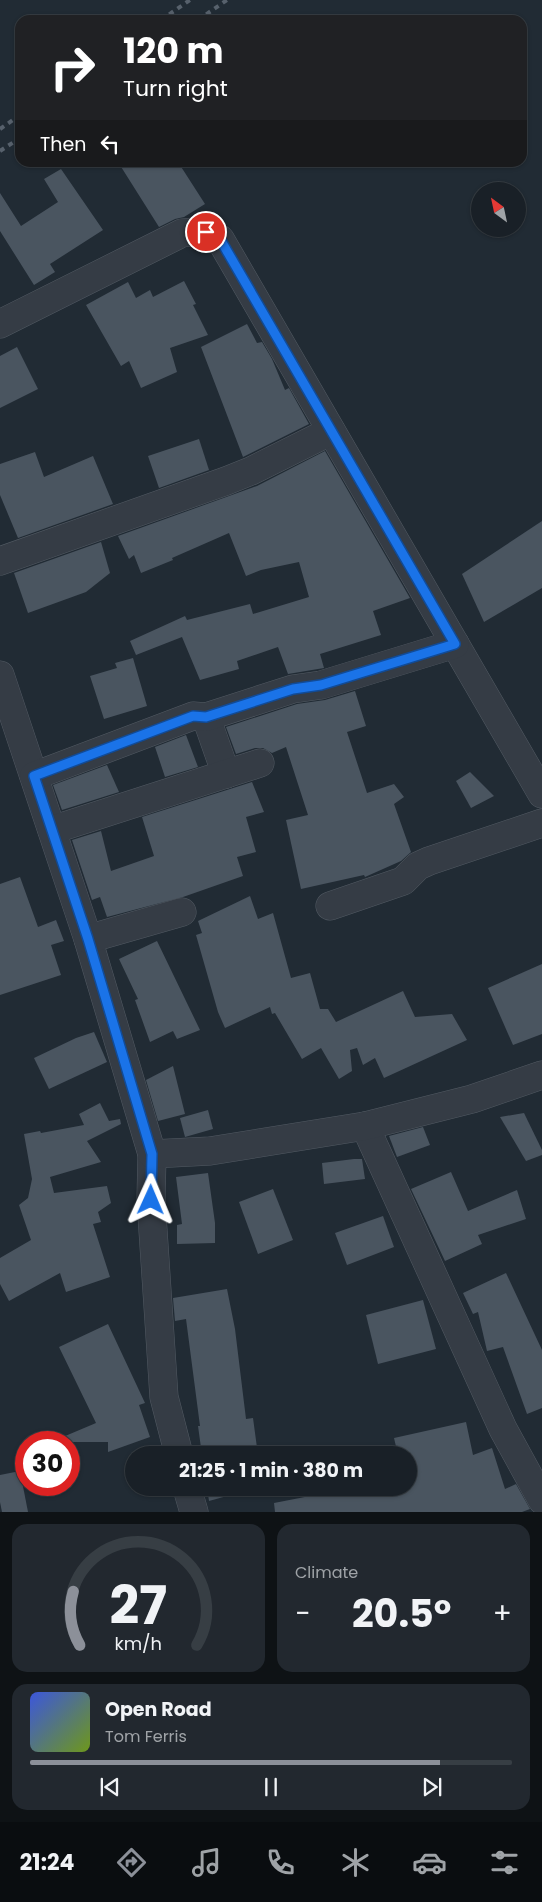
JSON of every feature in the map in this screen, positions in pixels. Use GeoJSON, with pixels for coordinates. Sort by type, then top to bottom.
{"type":"FeatureCollection","features":[{"type":"Feature","properties":{"kind":"street"},"geometry":{"type":"LineString","coordinates":[[0,324],[182,233],[206,232],[220,239],[542,794]]}},
{"type":"Feature","properties":{"kind":"street"},"geometry":{"type":"LineString","coordinates":[[0,561],[251,472],[331,431]]}},
{"type":"Feature","properties":{"kind":"street"},"geometry":{"type":"LineString","coordinates":[[34,776],[193,716],[206,717],[293,689],[321,685],[455,644]]}},
{"type":"Feature","properties":{"kind":"street"},"geometry":{"type":"LineString","coordinates":[[0,675],[88,939],[152,1154],[151,1200],[164,1397],[177,1446]]}},
{"type":"Feature","properties":{"kind":"street"},"geometry":{"type":"LineString","coordinates":[[206,717],[226,774]]}},
{"type":"Feature","properties":{"kind":"street"},"geometry":{"type":"LineString","coordinates":[[52,830],[260,763]]}},
{"type":"Feature","properties":{"kind":"street"},"geometry":{"type":"LineString","coordinates":[[330,906],[403,881],[418,866],[429,861],[542,823]]}},
{"type":"Feature","properties":{"kind":"street"},"geometry":{"type":"LineString","coordinates":[[88,939],[182,912]]}},
{"type":"Feature","properties":{"kind":"street"},"geometry":{"type":"LineString","coordinates":[[152,1154],[210,1151],[364,1126],[472,1099],[542,1075]]}},
{"type":"Feature","properties":{"kind":"street"},"geometry":{"type":"LineString","coordinates":[[364,1126],[503,1429],[542,1500]]}},
{"type":"Feature","properties":{"kind":"street"},"geometry":{"type":"LineString","coordinates":[[189,1496],[194,1512]]}},
{"type":"Feature","properties":{"kind":"building"},"geometry":{"type":"Polygon","coordinates":[[[121,167],[181,167],[205,204],[184,217],[159,227],[121,167]]]}},
{"type":"Feature","properties":{"kind":"building"},"geometry":{"type":"Polygon","coordinates":[[[61,169],[103,230],[50,264],[55,272],[34,285],[0,231],[0,193],[21,226],[58,202],[44,179],[61,169]]]}},
{"type":"Feature","properties":{"kind":"building"},"geometry":{"type":"Polygon","coordinates":[[[184,281],[196,304],[193,305],[208,335],[170,348],[177,372],[141,388],[129,361],[121,366],[86,305],[128,282],[136,298],[150,290],[153,297],[184,281]]]}},
{"type":"Feature","properties":{"kind":"building"},"geometry":{"type":"Polygon","coordinates":[[[247,324],[257,343],[262,342],[272,359],[285,390],[289,388],[309,424],[243,457],[201,347],[247,324]]]}},
{"type":"Feature","properties":{"kind":"building"},"geometry":{"type":"Polygon","coordinates":[[[17,347],[38,389],[0,408],[0,356],[17,347]]]}},
{"type":"Feature","properties":{"kind":"building"},"geometry":{"type":"Polygon","coordinates":[[[199,439],[209,470],[159,488],[148,456],[199,439]]]}},
{"type":"Feature","properties":{"kind":"building"},"geometry":{"type":"Polygon","coordinates":[[[325,451],[410,598],[373,611],[381,635],[320,654],[324,668],[288,674],[278,647],[237,661],[239,669],[200,680],[182,637],[136,655],[130,641],[185,616],[187,620],[250,604],[253,614],[309,597],[299,562],[261,570],[246,576],[229,533],[141,573],[134,555],[129,559],[118,536],[257,486],[325,451]]]}},
{"type":"Feature","properties":{"kind":"building"},"geometry":{"type":"Polygon","coordinates":[[[35,452],[44,477],[93,456],[113,504],[18,538],[0,495],[0,464],[35,452]]]}},
{"type":"Feature","properties":{"kind":"building"},"geometry":{"type":"Polygon","coordinates":[[[542,521],[542,588],[484,622],[462,574],[542,521]]]}},
{"type":"Feature","properties":{"kind":"building"},"geometry":{"type":"Polygon","coordinates":[[[101,542],[110,573],[86,592],[28,613],[14,573],[101,542]]]}},
{"type":"Feature","properties":{"kind":"building"},"geometry":{"type":"Polygon","coordinates":[[[133,658],[147,706],[104,719],[90,676],[117,668],[115,663],[133,658]]]}},
{"type":"Feature","properties":{"kind":"building"},"geometry":{"type":"Polygon","coordinates":[[[355,691],[366,726],[347,732],[367,793],[394,784],[404,797],[394,804],[411,852],[401,861],[365,877],[364,875],[301,889],[286,820],[308,815],[286,747],[272,753],[263,748],[255,748],[236,754],[226,727],[297,704],[325,700],[355,691]]]}},
{"type":"Feature","properties":{"kind":"building"},"geometry":{"type":"Polygon","coordinates":[[[186,735],[198,767],[165,777],[155,747],[186,735]]]}},
{"type":"Feature","properties":{"kind":"building"},"geometry":{"type":"Polygon","coordinates":[[[107,765],[119,792],[62,810],[53,785],[107,765]]]}},
{"type":"Feature","properties":{"kind":"building"},"geometry":{"type":"Polygon","coordinates":[[[470,772],[494,796],[471,808],[456,781],[470,772]]]}},
{"type":"Feature","properties":{"kind":"building"},"geometry":{"type":"Polygon","coordinates":[[[252,782],[264,812],[246,817],[256,852],[237,857],[243,876],[183,897],[107,917],[100,897],[92,900],[72,840],[101,831],[111,871],[154,856],[142,817],[252,782]]]}},
{"type":"Feature","properties":{"kind":"building"},"geometry":{"type":"Polygon","coordinates":[[[20,877],[38,927],[56,920],[64,941],[51,945],[61,975],[0,995],[0,884],[20,877]]]}},
{"type":"Feature","properties":{"kind":"building"},"geometry":{"type":"Polygon","coordinates":[[[250,896],[258,919],[273,913],[291,978],[310,973],[320,1009],[328,1009],[336,1022],[403,991],[415,1017],[452,1014],[467,1040],[384,1078],[375,1058],[363,1065],[357,1048],[350,1050],[352,1071],[339,1079],[321,1048],[302,1059],[275,1013],[272,1014],[270,1007],[225,1028],[218,1012],[196,935],[202,933],[198,921],[250,896]]]}},
{"type":"Feature","properties":{"kind":"building"},"geometry":{"type":"Polygon","coordinates":[[[157,941],[200,1030],[177,1039],[173,1031],[150,1042],[135,1000],[138,999],[119,959],[157,941]]]}},
{"type":"Feature","properties":{"kind":"building"},"geometry":{"type":"Polygon","coordinates":[[[542,964],[542,1034],[513,1045],[488,988],[542,964]]]}},
{"type":"Feature","properties":{"kind":"building"},"geometry":{"type":"Polygon","coordinates":[[[94,1032],[107,1062],[49,1089],[34,1058],[76,1038],[94,1032]]]}},
{"type":"Feature","properties":{"kind":"building"},"geometry":{"type":"Polygon","coordinates":[[[173,1066],[185,1114],[158,1121],[146,1080],[173,1066]]]}},
{"type":"Feature","properties":{"kind":"building"},"geometry":{"type":"Polygon","coordinates":[[[100,1103],[109,1121],[120,1119],[121,1124],[87,1141],[101,1162],[50,1177],[54,1193],[107,1186],[111,1203],[98,1212],[101,1222],[93,1224],[110,1277],[66,1292],[60,1273],[9,1301],[0,1284],[0,1258],[31,1240],[19,1205],[28,1198],[32,1179],[24,1134],[40,1131],[41,1133],[84,1125],[79,1114],[100,1103]]]}},
{"type":"Feature","properties":{"kind":"building"},"geometry":{"type":"Polygon","coordinates":[[[208,1110],[213,1129],[185,1137],[180,1118],[208,1110]]]}},
{"type":"Feature","properties":{"kind":"building"},"geometry":{"type":"Polygon","coordinates":[[[524,1113],[542,1150],[542,1155],[526,1161],[500,1117],[524,1113]]]}},
{"type":"Feature","properties":{"kind":"building"},"geometry":{"type":"Polygon","coordinates":[[[423,1127],[430,1145],[397,1157],[389,1136],[423,1127]]]}},
{"type":"Feature","properties":{"kind":"building"},"geometry":{"type":"Polygon","coordinates":[[[362,1159],[365,1179],[324,1184],[322,1163],[362,1159]]]}},
{"type":"Feature","properties":{"kind":"building"},"geometry":{"type":"Polygon","coordinates":[[[451,1172],[468,1211],[517,1190],[526,1219],[478,1235],[482,1244],[445,1261],[411,1189],[451,1172]]]}},
{"type":"Feature","properties":{"kind":"building"},"geometry":{"type":"Polygon","coordinates":[[[208,1173],[215,1223],[215,1243],[177,1244],[177,1225],[182,1224],[176,1177],[208,1173]]]}},
{"type":"Feature","properties":{"kind":"building"},"geometry":{"type":"Polygon","coordinates":[[[273,1189],[293,1240],[258,1254],[239,1202],[273,1189]]]}},
{"type":"Feature","properties":{"kind":"building"},"geometry":{"type":"Polygon","coordinates":[[[383,1216],[394,1247],[347,1265],[335,1233],[383,1216]]]}},
{"type":"Feature","properties":{"kind":"building"},"geometry":{"type":"Polygon","coordinates":[[[506,1273],[542,1350],[542,1408],[527,1414],[503,1347],[487,1351],[478,1312],[473,1314],[463,1293],[506,1273]]]}},
{"type":"Feature","properties":{"kind":"building"},"geometry":{"type":"Polygon","coordinates":[[[227,1289],[235,1329],[246,1419],[253,1418],[257,1446],[201,1446],[198,1426],[200,1426],[186,1319],[175,1321],[173,1298],[227,1289]]]}},
{"type":"Feature","properties":{"kind":"building"},"geometry":{"type":"Polygon","coordinates":[[[423,1300],[436,1349],[378,1364],[366,1315],[423,1300]]]}},
{"type":"Feature","properties":{"kind":"building"},"geometry":{"type":"Polygon","coordinates":[[[108,1324],[145,1403],[139,1405],[150,1437],[108,1452],[108,1442],[80,1442],[80,1431],[77,1431],[96,1423],[59,1347],[108,1324]]]}},
{"type":"Feature","properties":{"kind":"building"},"geometry":{"type":"Polygon","coordinates":[[[466,1422],[473,1455],[492,1448],[505,1489],[516,1484],[530,1509],[522,1512],[275,1512],[274,1503],[310,1496],[417,1496],[417,1446],[396,1446],[394,1438],[466,1422]]]}},
{"type":"Feature","properties":{"kind":"building"},"geometry":{"type":"Polygon","coordinates":[[[15,1472],[15,1496],[25,1496],[28,1512],[2,1512],[0,1475],[15,1472]]]}},
{"type":"Feature","properties":{"kind":"building"},"geometry":{"type":"Polygon","coordinates":[[[208,1496],[227,1496],[209,1501],[208,1496]]]}},
{"type":"Feature","properties":{"kind":"railway"},"geometry":{"type":"LineString","coordinates":[[168,15],[190,0]]}},
{"type":"Feature","properties":{"kind":"railway"},"geometry":{"type":"LineString","coordinates":[[205,15],[227,0]]}},
{"type":"Feature","properties":{"kind":"railway"},"geometry":{"type":"LineString","coordinates":[[0,129],[15,118]]}},
{"type":"Feature","properties":{"kind":"railway"},"geometry":{"type":"LineString","coordinates":[[0,151],[15,141]]}},
{"type":"Feature","properties":{"kind":"route"},"geometry":{"type":"LineString","coordinates":[[151,1200],[152,1154],[88,939],[34,776],[193,716],[206,717],[293,689],[321,685],[455,644],[220,239],[206,232]]}}]}
